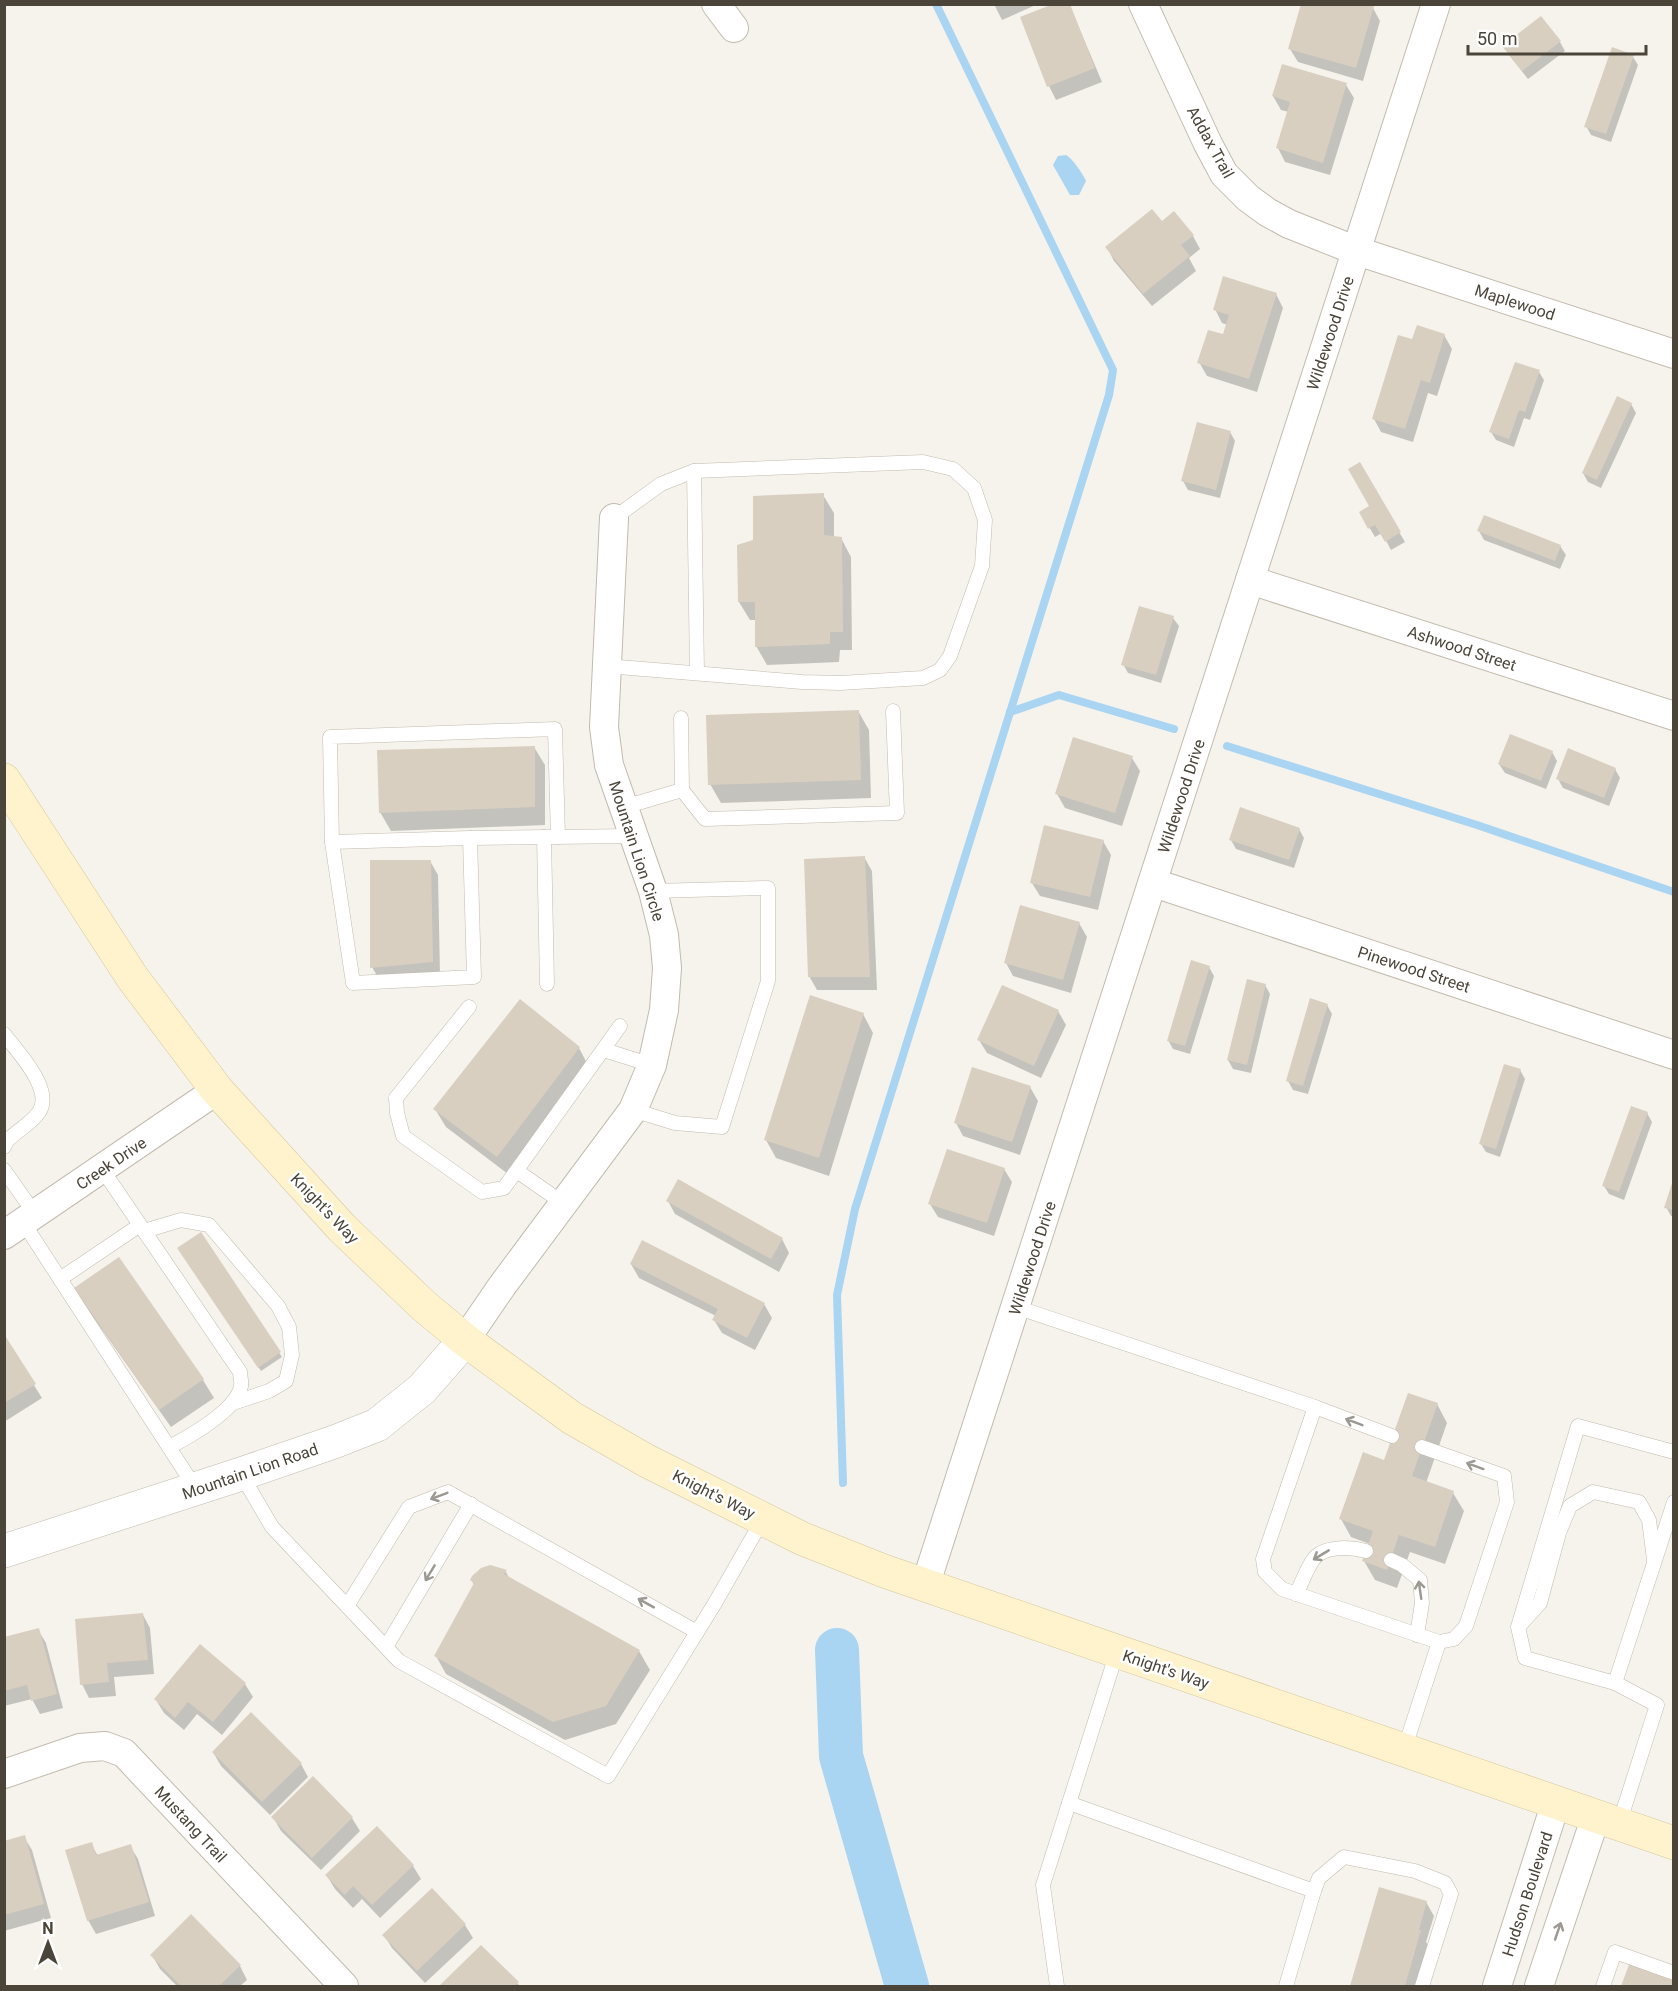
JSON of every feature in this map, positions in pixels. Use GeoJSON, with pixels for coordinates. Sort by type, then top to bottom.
{"type":"FeatureCollection","features":[{"type":"Feature","properties":{"kind":"main road","name":"Knight's Way"},"geometry":{"type":"LineString","coordinates":[[4,780],[132,977],[217,1090],[342,1228],[424,1306],[465,1340],[572,1418],[647,1461],[803,1539],[925,1586],[1674,1843]]}},
{"type":"Feature","properties":{"kind":"street"},"geometry":{"type":"LineString","coordinates":[[716,4],[734,28]]}},
{"type":"Feature","properties":{"kind":"street","name":"Addax Trail"},"geometry":{"type":"LineString","coordinates":[[1143,4],[1224,174],[1248,198],[1267,212],[1289,224],[1357,251]]}},
{"type":"Feature","properties":{"kind":"street","name":"Wildewood Drive"},"geometry":{"type":"LineString","coordinates":[[925,1586],[1436,4]]}},
{"type":"Feature","properties":{"kind":"street","name":"Maplewood"},"geometry":{"type":"LineString","coordinates":[[1357,251],[1674,354]]}},
{"type":"Feature","properties":{"kind":"street","name":"Mountain Lion Circle"},"geometry":{"type":"LineString","coordinates":[[465,1340],[502,1286],[633,1110],[652,1065],[664,1010],[667,968],[664,935],[653,891],[609,765],[604,727],[614,518]]}},
{"type":"Feature","properties":{"kind":"street","name":"Ashwood Street"},"geometry":{"type":"LineString","coordinates":[[1250,580],[1674,716]]}},
{"type":"Feature","properties":{"kind":"street","name":"Pinewood Street"},"geometry":{"type":"LineString","coordinates":[[1154,882],[1674,1055]]}},
{"type":"Feature","properties":{"kind":"street","name":"Creek Drive"},"geometry":{"type":"LineString","coordinates":[[21,1224],[217,1090]]}},
{"type":"Feature","properties":{"kind":"street","name":"Mountain Lion Road"},"geometry":{"type":"LineString","coordinates":[[4,1551],[242,1474],[377,1425],[422,1389],[465,1340]]}},
{"type":"Feature","properties":{"kind":"street","name":"Mustang Trail"},"geometry":{"type":"LineString","coordinates":[[4,1774],[80,1748],[105,1746],[124,1753],[344,1986]]}},
{"type":"Feature","properties":{"kind":"street","name":"Hudson Boulevard"},"geometry":{"type":"LineString","coordinates":[[1497,1986],[1556,1802]]}},
{"type":"Feature","properties":{"kind":"street"},"geometry":{"type":"LineString","coordinates":[[1539,1986],[1608,1820]]}},
{"type":"Feature","properties":{"kind":"lane"},"geometry":{"type":"LineString","coordinates":[[606,666],[802,682],[840,683],[923,678],[940,670],[951,656],[982,566],[985,520],[974,488],[953,469],[923,462],[694,471],[661,484],[614,518]]}},
{"type":"Feature","properties":{"kind":"lane"},"geometry":{"type":"LineString","coordinates":[[694,471],[697,672]]}},
{"type":"Feature","properties":{"kind":"lane"},"geometry":{"type":"LineString","coordinates":[[681,718],[682,790],[705,819],[897,813],[893,711]]}},
{"type":"Feature","properties":{"kind":"lane"},"geometry":{"type":"LineString","coordinates":[[470,838],[474,977],[353,983],[332,842],[330,737],[555,729],[548,984]]}},
{"type":"Feature","properties":{"kind":"lane"},"geometry":{"type":"LineString","coordinates":[[624,807],[682,790]]}},
{"type":"Feature","properties":{"kind":"lane"},"geometry":{"type":"LineString","coordinates":[[332,842],[634,836]]}},
{"type":"Feature","properties":{"kind":"lane"},"geometry":{"type":"LineString","coordinates":[[633,1110],[675,1122],[722,1127],[768,981],[768,888],[653,891]]}},
{"type":"Feature","properties":{"kind":"lane"},"geometry":{"type":"LineString","coordinates":[[468,1007],[396,1098],[397,1113],[404,1136],[482,1192],[504,1188],[620,1026]]}},
{"type":"Feature","properties":{"kind":"lane"},"geometry":{"type":"LineString","coordinates":[[4,1034],[38,1080],[44,1097],[40,1112],[7,1141],[4,1147]]}},
{"type":"Feature","properties":{"kind":"lane"},"geometry":{"type":"LineString","coordinates":[[604,1050],[652,1065]]}},
{"type":"Feature","properties":{"kind":"lane"},"geometry":{"type":"LineString","coordinates":[[102,1169],[240,1372],[241,1387],[233,1403]]}},
{"type":"Feature","properties":{"kind":"lane"},"geometry":{"type":"LineString","coordinates":[[4,1170],[21,1224],[60,1279],[196,1489]]}},
{"type":"Feature","properties":{"kind":"lane"},"geometry":{"type":"LineString","coordinates":[[516,1171],[563,1203]]}},
{"type":"Feature","properties":{"kind":"lane"},"geometry":{"type":"LineString","coordinates":[[60,1279],[142,1228],[181,1220],[209,1225],[278,1306],[289,1327],[292,1355],[286,1381],[269,1391],[233,1403],[194,1434],[169,1447]]}},
{"type":"Feature","properties":{"kind":"lane"},"geometry":{"type":"LineString","coordinates":[[1016,1307],[1315,1407],[1392,1436]]}},
{"type":"Feature","properties":{"kind":"lane"},"geometry":{"type":"LineString","coordinates":[[1315,1407],[1263,1559],[1265,1572],[1282,1589],[1439,1642],[1454,1639],[1466,1626],[1507,1502],[1504,1476],[1422,1447]]}},
{"type":"Feature","properties":{"kind":"lane"},"geometry":{"type":"LineString","coordinates":[[1608,1820],[1657,1705],[1615,1683],[1525,1658],[1518,1627],[1578,1426],[1674,1452]]}},
{"type":"Feature","properties":{"kind":"lane"},"geometry":{"type":"LineString","coordinates":[[242,1474],[272,1527],[399,1661],[608,1776],[697,1632],[763,1519]]}},
{"type":"Feature","properties":{"kind":"lane"},"geometry":{"type":"LineString","coordinates":[[347,1606],[409,1507],[448,1492],[697,1632]]}},
{"type":"Feature","properties":{"kind":"lane"},"geometry":{"type":"LineString","coordinates":[[1518,1627],[1540,1603],[1559,1533],[1570,1506],[1593,1492],[1639,1503],[1649,1520],[1654,1560]]}},
{"type":"Feature","properties":{"kind":"lane"},"geometry":{"type":"LineString","coordinates":[[1615,1683],[1674,1502]]}},
{"type":"Feature","properties":{"kind":"lane"},"geometry":{"type":"LineString","coordinates":[[386,1647],[471,1504]]}},
{"type":"Feature","properties":{"kind":"lane"},"geometry":{"type":"LineString","coordinates":[[1296,1594],[1314,1557],[1336,1547],[1353,1547],[1366,1551]]}},
{"type":"Feature","properties":{"kind":"lane"},"geometry":{"type":"LineString","coordinates":[[1391,1560],[1402,1565],[1420,1580],[1422,1602],[1417,1635]]}},
{"type":"Feature","properties":{"kind":"lane"},"geometry":{"type":"LineString","coordinates":[[1404,1750],[1439,1642]]}},
{"type":"Feature","properties":{"kind":"lane"},"geometry":{"type":"LineString","coordinates":[[1057,1986],[1043,1885],[1117,1652]]}},
{"type":"Feature","properties":{"kind":"lane"},"geometry":{"type":"LineString","coordinates":[[1069,1803],[1314,1891]]}},
{"type":"Feature","properties":{"kind":"lane"},"geometry":{"type":"LineString","coordinates":[[1286,1986],[1319,1878],[1344,1857],[1415,1871],[1445,1883],[1451,1894],[1422,1986]]}},
{"type":"Feature","properties":{"kind":"lane"},"geometry":{"type":"LineString","coordinates":[[1603,1986],[1615,1952],[1674,1973]]}},
{"type":"Feature","properties":{"kind":"water"},"geometry":{"type":"Polygon","coordinates":[[[1066,155],[1077,166],[1086,181],[1079,195],[1070,195],[1053,165],[1058,156],[1066,155]]]}},
{"type":"Feature","properties":{"kind":"building"},"geometry":{"type":"Polygon","coordinates":[[[1053,4],[1070,4],[1095,68],[1047,87],[1020,17],[1053,4]]]}},
{"type":"Feature","properties":{"kind":"building"},"geometry":{"type":"Polygon","coordinates":[[[1301,4],[1367,4],[1374,6],[1356,68],[1288,49],[1301,4]]]}},
{"type":"Feature","properties":{"kind":"building"},"geometry":{"type":"Polygon","coordinates":[[[1541,16],[1561,41],[1522,71],[1502,46],[1541,16]]]}},
{"type":"Feature","properties":{"kind":"building"},"geometry":{"type":"Polygon","coordinates":[[[1612,47],[1634,55],[1606,134],[1584,127],[1612,47]]]}},
{"type":"Feature","properties":{"kind":"building"},"geometry":{"type":"Polygon","coordinates":[[[1282,64],[1347,83],[1323,163],[1276,148],[1290,102],[1272,96],[1282,64]]]}},
{"type":"Feature","properties":{"kind":"building"},"geometry":{"type":"Polygon","coordinates":[[[1152,209],[1162,221],[1174,211],[1194,235],[1181,245],[1190,256],[1143,294],[1105,247],[1152,209]]]}},
{"type":"Feature","properties":{"kind":"building"},"geometry":{"type":"Polygon","coordinates":[[[1223,276],[1277,293],[1249,379],[1197,363],[1208,330],[1223,334],[1229,315],[1213,310],[1223,276]]]}},
{"type":"Feature","properties":{"kind":"building"},"geometry":{"type":"Polygon","coordinates":[[[1417,325],[1445,334],[1430,383],[1421,380],[1405,429],[1372,419],[1398,335],[1412,339],[1417,325]]]}},
{"type":"Feature","properties":{"kind":"building"},"geometry":{"type":"Polygon","coordinates":[[[1515,362],[1540,370],[1525,412],[1519,410],[1509,439],[1489,432],[1515,362]]]}},
{"type":"Feature","properties":{"kind":"building"},"geometry":{"type":"Polygon","coordinates":[[[1617,396],[1632,403],[1597,480],[1582,473],[1617,396]]]}},
{"type":"Feature","properties":{"kind":"building"},"geometry":{"type":"Polygon","coordinates":[[[1197,422],[1231,431],[1216,490],[1181,481],[1197,422]]]}},
{"type":"Feature","properties":{"kind":"building"},"geometry":{"type":"Polygon","coordinates":[[[1360,462],[1401,532],[1385,542],[1375,525],[1368,529],[1359,512],[1369,506],[1348,469],[1360,462]]]}},
{"type":"Feature","properties":{"kind":"building"},"geometry":{"type":"Polygon","coordinates":[[[824,493],[824,535],[842,537],[843,632],[830,632],[830,644],[755,647],[755,602],[738,602],[737,545],[753,540],[753,496],[824,493]]]}},
{"type":"Feature","properties":{"kind":"building"},"geometry":{"type":"Polygon","coordinates":[[[1484,515],[1561,545],[1555,561],[1477,531],[1484,515]]]}},
{"type":"Feature","properties":{"kind":"building"},"geometry":{"type":"Polygon","coordinates":[[[1139,606],[1174,616],[1156,675],[1121,665],[1139,606]]]}},
{"type":"Feature","properties":{"kind":"building"},"geometry":{"type":"Polygon","coordinates":[[[859,710],[861,780],[708,785],[706,715],[859,710]]]}},
{"type":"Feature","properties":{"kind":"building"},"geometry":{"type":"Polygon","coordinates":[[[1510,734],[1553,751],[1541,781],[1498,764],[1510,734]]]}},
{"type":"Feature","properties":{"kind":"building"},"geometry":{"type":"Polygon","coordinates":[[[1073,737],[1133,756],[1115,813],[1055,794],[1073,737]]]}},
{"type":"Feature","properties":{"kind":"building"},"geometry":{"type":"Polygon","coordinates":[[[535,746],[535,807],[379,813],[377,750],[535,746]]]}},
{"type":"Feature","properties":{"kind":"building"},"geometry":{"type":"Polygon","coordinates":[[[1568,748],[1616,768],[1604,798],[1556,779],[1568,748]]]}},
{"type":"Feature","properties":{"kind":"building"},"geometry":{"type":"Polygon","coordinates":[[[1240,807],[1300,828],[1289,860],[1229,840],[1240,807]]]}},
{"type":"Feature","properties":{"kind":"building"},"geometry":{"type":"Polygon","coordinates":[[[1044,825],[1104,840],[1090,897],[1030,883],[1044,825]]]}},
{"type":"Feature","properties":{"kind":"building"},"geometry":{"type":"Polygon","coordinates":[[[865,856],[870,977],[808,977],[804,859],[865,856]]]}},
{"type":"Feature","properties":{"kind":"building"},"geometry":{"type":"Polygon","coordinates":[[[370,860],[431,860],[433,962],[370,968],[370,860]]]}},
{"type":"Feature","properties":{"kind":"building"},"geometry":{"type":"Polygon","coordinates":[[[1020,905],[1080,922],[1063,980],[1004,963],[1020,905]]]}},
{"type":"Feature","properties":{"kind":"building"},"geometry":{"type":"Polygon","coordinates":[[[1191,960],[1210,966],[1185,1046],[1167,1041],[1191,960]]]}},
{"type":"Feature","properties":{"kind":"building"},"geometry":{"type":"Polygon","coordinates":[[[1247,979],[1266,984],[1247,1065],[1227,1060],[1247,979]]]}},
{"type":"Feature","properties":{"kind":"building"},"geometry":{"type":"Polygon","coordinates":[[[1002,985],[1059,1010],[1034,1066],[977,1040],[1002,985]]]}},
{"type":"Feature","properties":{"kind":"building"},"geometry":{"type":"Polygon","coordinates":[[[810,995],[864,1013],[819,1158],[764,1140],[810,995]]]}},
{"type":"Feature","properties":{"kind":"building"},"geometry":{"type":"Polygon","coordinates":[[[1310,998],[1328,1004],[1303,1086],[1286,1081],[1310,998]]]}},
{"type":"Feature","properties":{"kind":"building"},"geometry":{"type":"Polygon","coordinates":[[[520,999],[580,1047],[497,1157],[433,1109],[520,999]]]}},
{"type":"Feature","properties":{"kind":"building"},"geometry":{"type":"Polygon","coordinates":[[[1504,1064],[1521,1069],[1496,1149],[1479,1144],[1504,1064]]]}},
{"type":"Feature","properties":{"kind":"building"},"geometry":{"type":"Polygon","coordinates":[[[972,1067],[1031,1086],[1012,1142],[954,1123],[972,1067]]]}},
{"type":"Feature","properties":{"kind":"building"},"geometry":{"type":"Polygon","coordinates":[[[1631,1106],[1648,1112],[1619,1192],[1602,1186],[1631,1106]]]}},
{"type":"Feature","properties":{"kind":"building"},"geometry":{"type":"Polygon","coordinates":[[[947,1149],[1005,1168],[987,1223],[928,1204],[947,1149]]]}},
{"type":"Feature","properties":{"kind":"building"},"geometry":{"type":"Polygon","coordinates":[[[678,1179],[783,1238],[771,1259],[666,1201],[678,1179]]]}},
{"type":"Feature","properties":{"kind":"building"},"geometry":{"type":"Polygon","coordinates":[[[1674,1180],[1674,1210],[1664,1208],[1674,1180]]]}},
{"type":"Feature","properties":{"kind":"building"},"geometry":{"type":"Polygon","coordinates":[[[201,1232],[281,1352],[258,1368],[177,1248],[201,1232]]]}},
{"type":"Feature","properties":{"kind":"building"},"geometry":{"type":"Polygon","coordinates":[[[642,1240],[765,1303],[747,1338],[712,1320],[718,1309],[630,1264],[642,1240]]]}},
{"type":"Feature","properties":{"kind":"building"},"geometry":{"type":"Polygon","coordinates":[[[119,1257],[204,1379],[159,1410],[74,1288],[119,1257]]]}},
{"type":"Feature","properties":{"kind":"building"},"geometry":{"type":"Polygon","coordinates":[[[4,1334],[36,1384],[4,1403],[4,1334]]]}},
{"type":"Feature","properties":{"kind":"building"},"geometry":{"type":"Polygon","coordinates":[[[1408,1393],[1438,1403],[1412,1476],[1454,1491],[1435,1547],[1399,1535],[1387,1570],[1362,1561],[1373,1531],[1339,1519],[1363,1452],[1384,1460],[1408,1393]]]}},
{"type":"Feature","properties":{"kind":"building"},"geometry":{"type":"Polygon","coordinates":[[[490,1565],[507,1570],[504,1574],[640,1650],[606,1706],[553,1722],[434,1656],[474,1583],[470,1580],[472,1576],[481,1568],[490,1565]]]}},
{"type":"Feature","properties":{"kind":"building"},"geometry":{"type":"Polygon","coordinates":[[[143,1613],[148,1660],[107,1663],[109,1682],[80,1685],[75,1619],[143,1613]]]}},
{"type":"Feature","properties":{"kind":"building"},"geometry":{"type":"Polygon","coordinates":[[[39,1628],[57,1694],[31,1701],[27,1685],[4,1691],[4,1637],[39,1628]]]}},
{"type":"Feature","properties":{"kind":"building"},"geometry":{"type":"Polygon","coordinates":[[[200,1644],[246,1683],[213,1722],[188,1702],[175,1718],[154,1699],[200,1644]]]}},
{"type":"Feature","properties":{"kind":"building"},"geometry":{"type":"Polygon","coordinates":[[[251,1712],[302,1763],[262,1802],[212,1752],[251,1712]]]}},
{"type":"Feature","properties":{"kind":"building"},"geometry":{"type":"Polygon","coordinates":[[[313,1776],[353,1817],[312,1858],[271,1817],[313,1776]]]}},
{"type":"Feature","properties":{"kind":"building"},"geometry":{"type":"Polygon","coordinates":[[[377,1826],[414,1865],[372,1905],[353,1886],[345,1895],[325,1875],[377,1826]]]}},
{"type":"Feature","properties":{"kind":"building"},"geometry":{"type":"Polygon","coordinates":[[[25,1835],[44,1904],[4,1915],[4,1841],[25,1835]]]}},
{"type":"Feature","properties":{"kind":"building"},"geometry":{"type":"Polygon","coordinates":[[[92,1842],[96,1855],[131,1844],[149,1902],[87,1921],[65,1850],[92,1842]]]}},
{"type":"Feature","properties":{"kind":"building"},"geometry":{"type":"Polygon","coordinates":[[[1379,1887],[1427,1901],[1405,1986],[1350,1986],[1379,1887]]]}},
{"type":"Feature","properties":{"kind":"building"},"geometry":{"type":"Polygon","coordinates":[[[432,1888],[466,1924],[417,1971],[382,1935],[432,1888]]]}},
{"type":"Feature","properties":{"kind":"building"},"geometry":{"type":"Polygon","coordinates":[[[191,1914],[241,1965],[219,1986],[181,1986],[150,1955],[191,1914]]]}},
{"type":"Feature","properties":{"kind":"building"},"geometry":{"type":"Polygon","coordinates":[[[481,1945],[519,1982],[515,1986],[439,1986],[481,1945]]]}},
{"type":"Feature","properties":{"kind":"building"},"geometry":{"type":"Polygon","coordinates":[[[1630,1962],[1674,1976],[1674,1986],[1621,1986],[1630,1962]]]}},
{"type":"Feature","properties":{"kind":"waterway"},"geometry":{"type":"LineString","coordinates":[[843,1483],[837,1295],[855,1209],[1109,395],[1113,370],[936,4]]}},
{"type":"Feature","properties":{"kind":"waterway"},"geometry":{"type":"LineString","coordinates":[[1010,712],[1059,695],[1174,729]]}},
{"type":"Feature","properties":{"kind":"waterway"},"geometry":{"type":"LineString","coordinates":[[1227,746],[1477,825],[1674,892]]}},
{"type":"Feature","properties":{"kind":"waterway"},"geometry":{"type":"LineString","coordinates":[[837,1650],[841,1756],[907,1986]]}}]}
